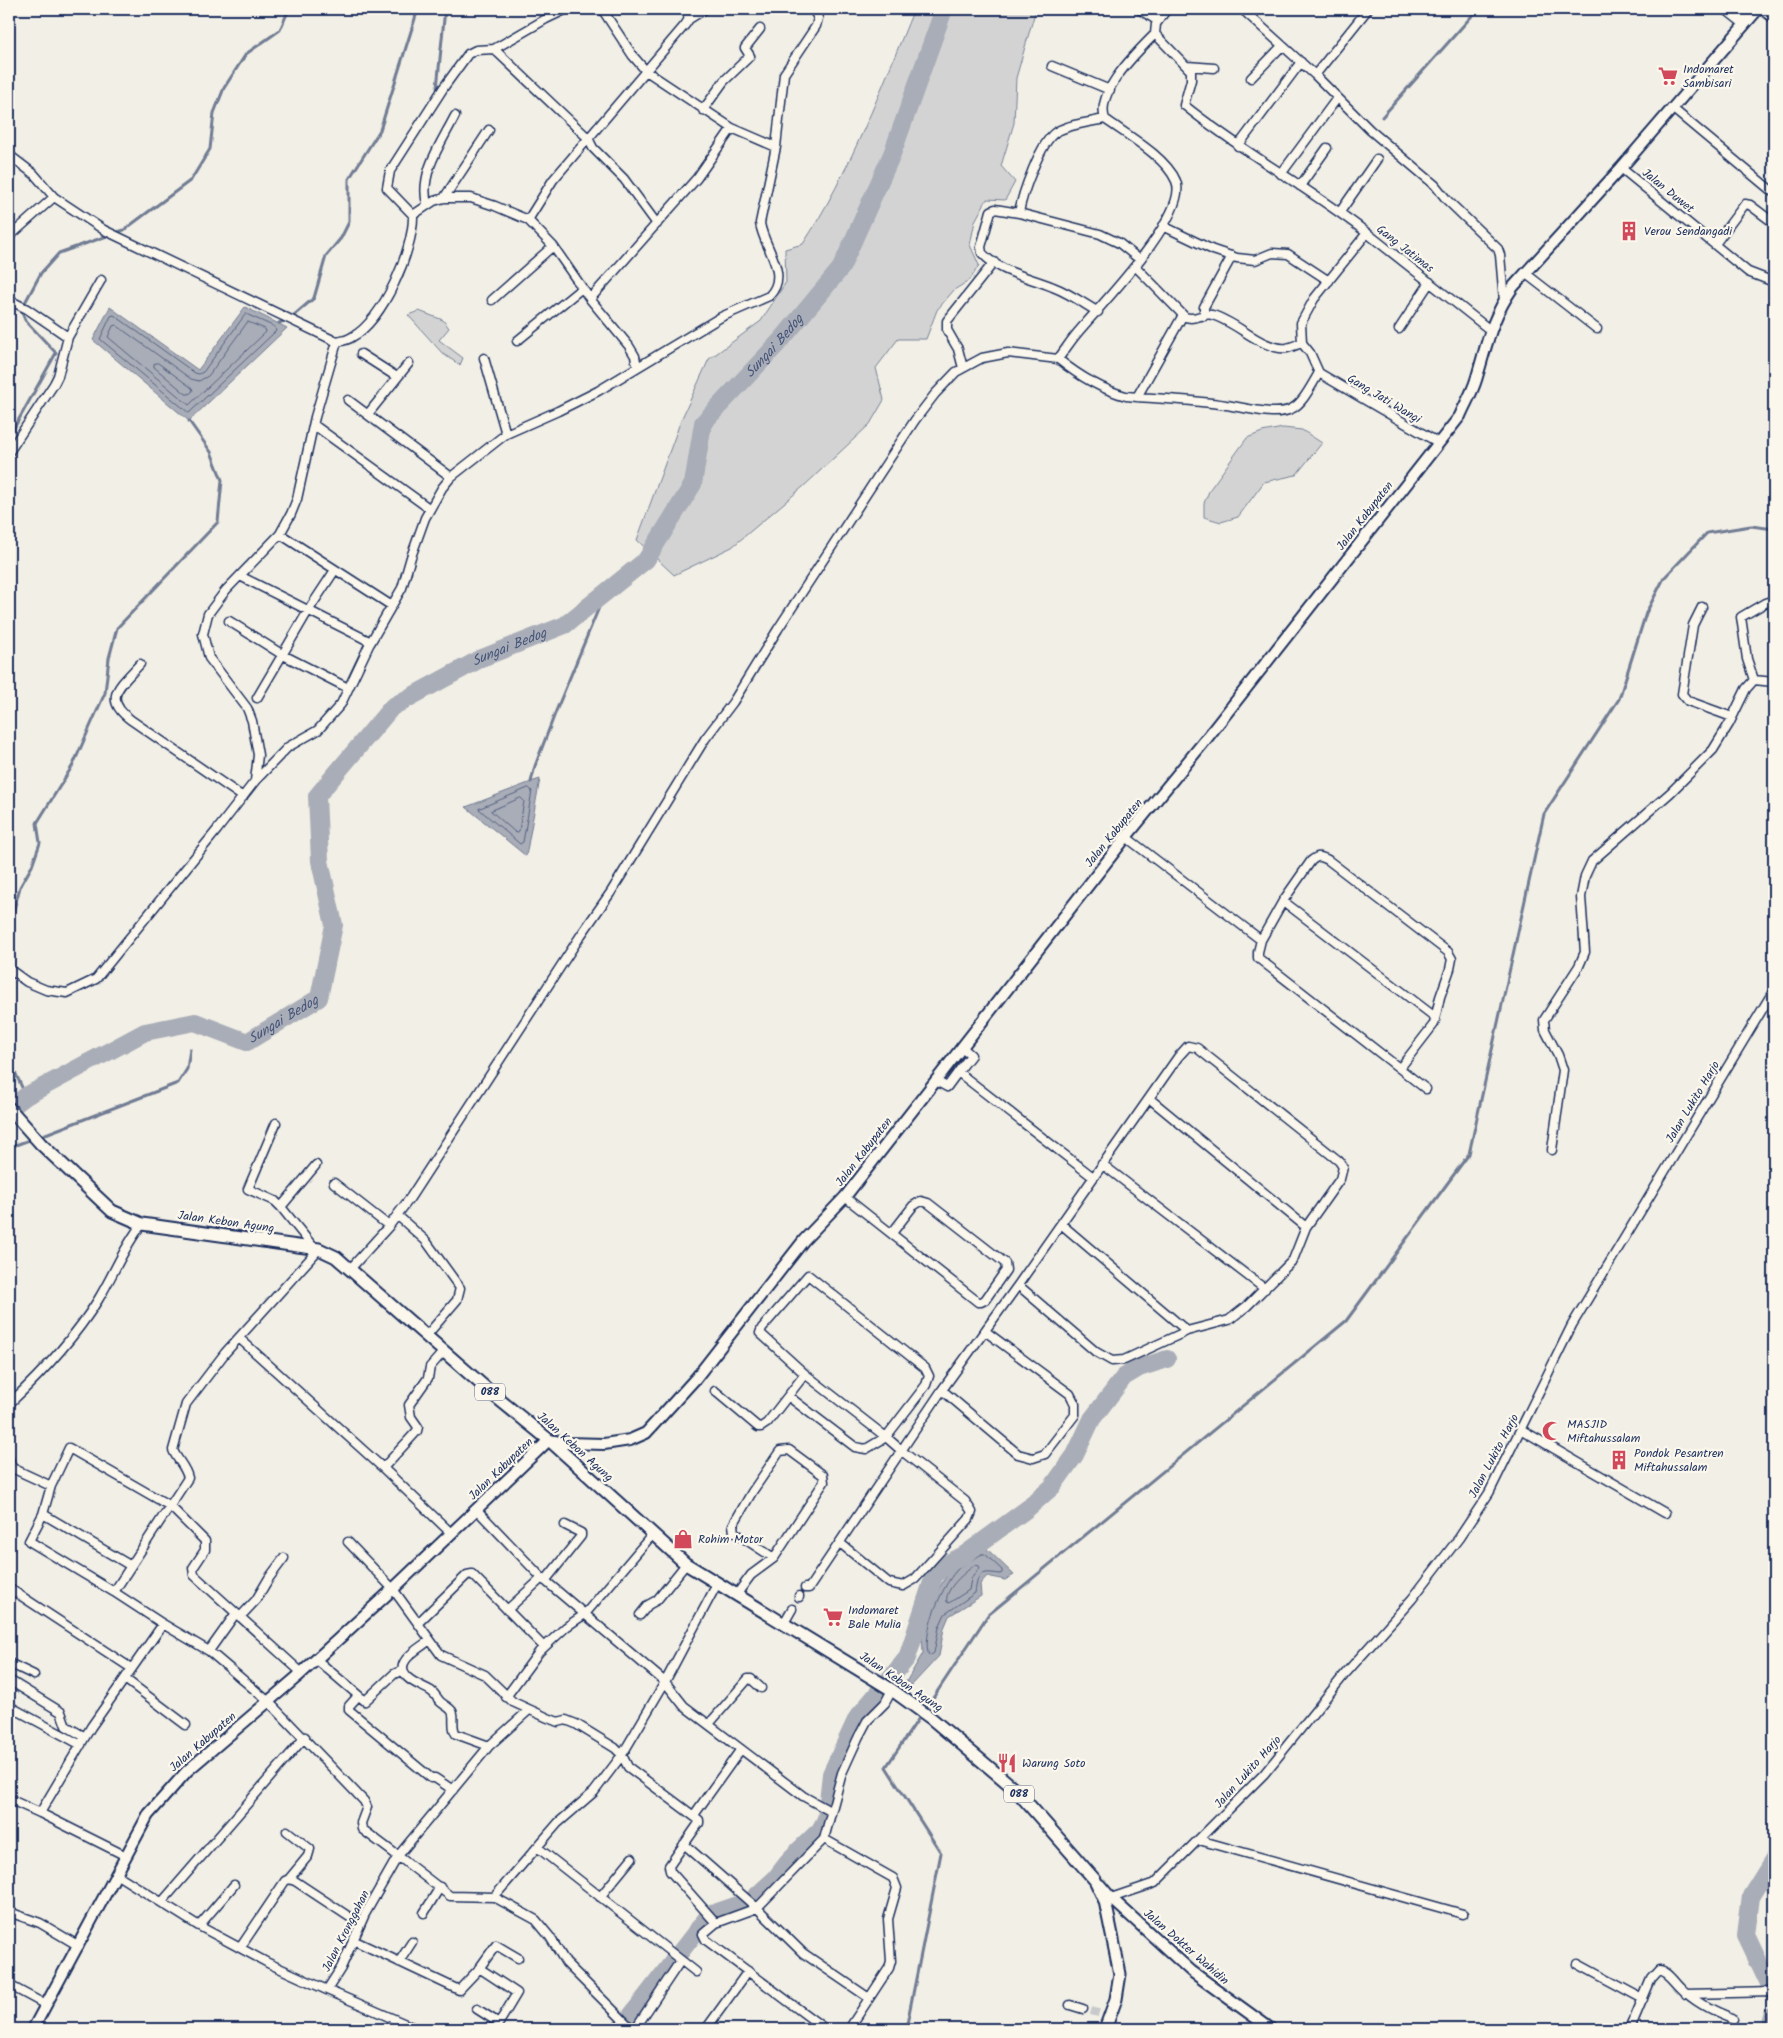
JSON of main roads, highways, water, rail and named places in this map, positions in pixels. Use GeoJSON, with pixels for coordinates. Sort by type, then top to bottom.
{"type":"FeatureCollection","features":[{"type":"Feature","properties":{"kind":"main road","name":"Jalan Kabupaten"},"geometry":{"type":"LineString","coordinates":[[34,2029],[148,1815],[181,1777],[302,1673],[393,1589],[548,1440],[565,1443],[604,1444],[630,1440],[646,1433],[696,1378],[804,1240],[845,1197],[1126,837],[1204,743],[1460,416],[1475,382],[1490,330],[1504,301],[1525,273],[1621,168],[1746,22],[1760,9]]}},
{"type":"Feature","properties":{"kind":"main road","name":"Jalan Kebon Agung"},"geometry":{"type":"LineString","coordinates":[[9,1108],[41,1144],[112,1211],[142,1224],[317,1249],[336,1257],[548,1440],[686,1564],[892,1690],[932,1719],[1016,1790],[1095,1880],[1108,1900],[1120,1974],[1116,1999],[1108,2015],[1105,2029]]}},
{"type":"Feature","properties":{"kind":"main road","name":"Jalan Dokter Wahidin"},"geometry":{"type":"LineString","coordinates":[[1108,1900],[1191,1970],[1271,2029]]}},
{"type":"Feature","properties":{"kind":"water"},"geometry":{"type":"Polygon","coordinates":[[[110,307],[198,370],[245,307],[287,328],[189,421],[93,340],[110,307]]]}},
{"type":"Feature","properties":{"kind":"water"},"geometry":{"type":"Polygon","coordinates":[[[540,779],[526,856],[466,807],[531,782],[540,779]]]}},
{"type":"Feature","properties":{"kind":"water"},"geometry":{"type":"Polygon","coordinates":[[[984,1546],[1014,1575],[1005,1580],[987,1576],[980,1584],[981,1596],[949,1616],[944,1628],[939,1656],[912,1685],[906,1682],[923,1653],[922,1633],[936,1593],[952,1567],[984,1546]]]}},
{"type":"Feature","properties":{"kind":"waterway"},"geometry":{"type":"LineString","coordinates":[[118,232],[124,230],[191,180],[210,149],[214,113],[224,88],[246,54],[280,30],[289,9]]}},
{"type":"Feature","properties":{"kind":"waterway"},"geometry":{"type":"LineString","coordinates":[[293,316],[314,298],[326,256],[341,238],[349,222],[349,179],[380,130],[418,9]]}},
{"type":"Feature","properties":{"kind":"waterway"},"geometry":{"type":"LineString","coordinates":[[437,88],[445,9]]}},
{"type":"Feature","properties":{"kind":"waterway","name":"Sungai Bedog"},"geometry":{"type":"LineString","coordinates":[[9,1109],[26,1096],[145,1032],[195,1022],[247,1042],[319,998],[334,925],[320,861],[317,796],[392,707],[482,658],[565,625],[646,560],[693,484],[703,423],[783,338],[841,268],[892,154],[944,9]]}},
{"type":"Feature","properties":{"kind":"waterway"},"geometry":{"type":"LineString","coordinates":[[1382,117],[1478,9]]}},
{"type":"Feature","properties":{"kind":"waterway"},"geometry":{"type":"LineString","coordinates":[[9,437],[56,353],[25,320],[21,310],[41,273],[59,253],[107,236]]}},
{"type":"Feature","properties":{"kind":"waterway"},"geometry":{"type":"LineString","coordinates":[[279,323],[284,321]]}},
{"type":"Feature","properties":{"kind":"waterway"},"geometry":{"type":"LineString","coordinates":[[9,944],[12,938],[13,913],[20,887],[32,866],[40,843],[37,823],[73,765],[105,693],[109,658],[117,628],[218,522],[222,480],[211,452],[189,421]]}},
{"type":"Feature","properties":{"kind":"waterway"},"geometry":{"type":"LineString","coordinates":[[925,1710],[988,1615],[1346,1321],[1469,1154],[1544,814],[1619,699],[1646,613],[1664,578],[1707,533],[1751,526],[1774,529]]}},
{"type":"Feature","properties":{"kind":"waterway"},"geometry":{"type":"LineString","coordinates":[[531,782],[535,766],[556,711],[605,593]]}},
{"type":"Feature","properties":{"kind":"waterway"},"geometry":{"type":"LineString","coordinates":[[38,1137],[178,1083],[187,1069],[190,1049]]}},
{"type":"Feature","properties":{"kind":"waterway"},"geometry":{"type":"LineString","coordinates":[[9,1064],[15,1072],[26,1096]]}},
{"type":"Feature","properties":{"kind":"waterway"},"geometry":{"type":"LineString","coordinates":[[9,1151],[13,1146],[32,1139]]}},
{"type":"Feature","properties":{"kind":"waterway"},"geometry":{"type":"LineString","coordinates":[[630,2017],[709,1915],[752,1900],[775,1879],[792,1857],[820,1830],[826,1819],[831,1774],[857,1718],[907,1658],[934,1576],[948,1563],[964,1555],[1027,1509],[1052,1487],[1075,1455],[1092,1419],[1124,1377],[1139,1368],[1167,1359]]}},
{"type":"Feature","properties":{"kind":"waterway"},"geometry":{"type":"LineString","coordinates":[[906,2029],[941,1853],[886,1767],[921,1715]]}},
{"type":"Feature","properties":{"kind":"waterway"},"geometry":{"type":"LineString","coordinates":[[1774,1859],[1751,1896],[1746,1935],[1774,1994]]}},
{"type":"Feature","properties":{"kind":"waterway"},"geometry":{"type":"LineString","coordinates":[[1771,2029],[1774,2018]]}},
{"type":"Feature","properties":{"kind":"tunnel"},"geometry":{"type":"LineString","coordinates":[[1091,2011],[1106,2015]]}},
{"type":"Feature","properties":{"kind":"place","name":"Indomaret Sambisari"},"geometry":{"type":"Point","coordinates":[1668,76]}},
{"type":"Feature","properties":{"kind":"place","name":"Verou Sendangadi"},"geometry":{"type":"Point","coordinates":[1629,231]}},
{"type":"Feature","properties":{"kind":"place","name":"MASJID Miftahussalam"},"geometry":{"type":"Point","coordinates":[1552,1431]}},
{"type":"Feature","properties":{"kind":"place","name":"Pondok Pesantren Miftahussalam"},"geometry":{"type":"Point","coordinates":[1619,1460]}},
{"type":"Feature","properties":{"kind":"place","name":"Rohim Motor"},"geometry":{"type":"Point","coordinates":[683,1539]}},
{"type":"Feature","properties":{"kind":"place","name":"Indomaret Bale Mulia"},"geometry":{"type":"Point","coordinates":[833,1617]}},
{"type":"Feature","properties":{"kind":"place","name":"Warung Soto"},"geometry":{"type":"Point","coordinates":[1007,1763]}}]}
